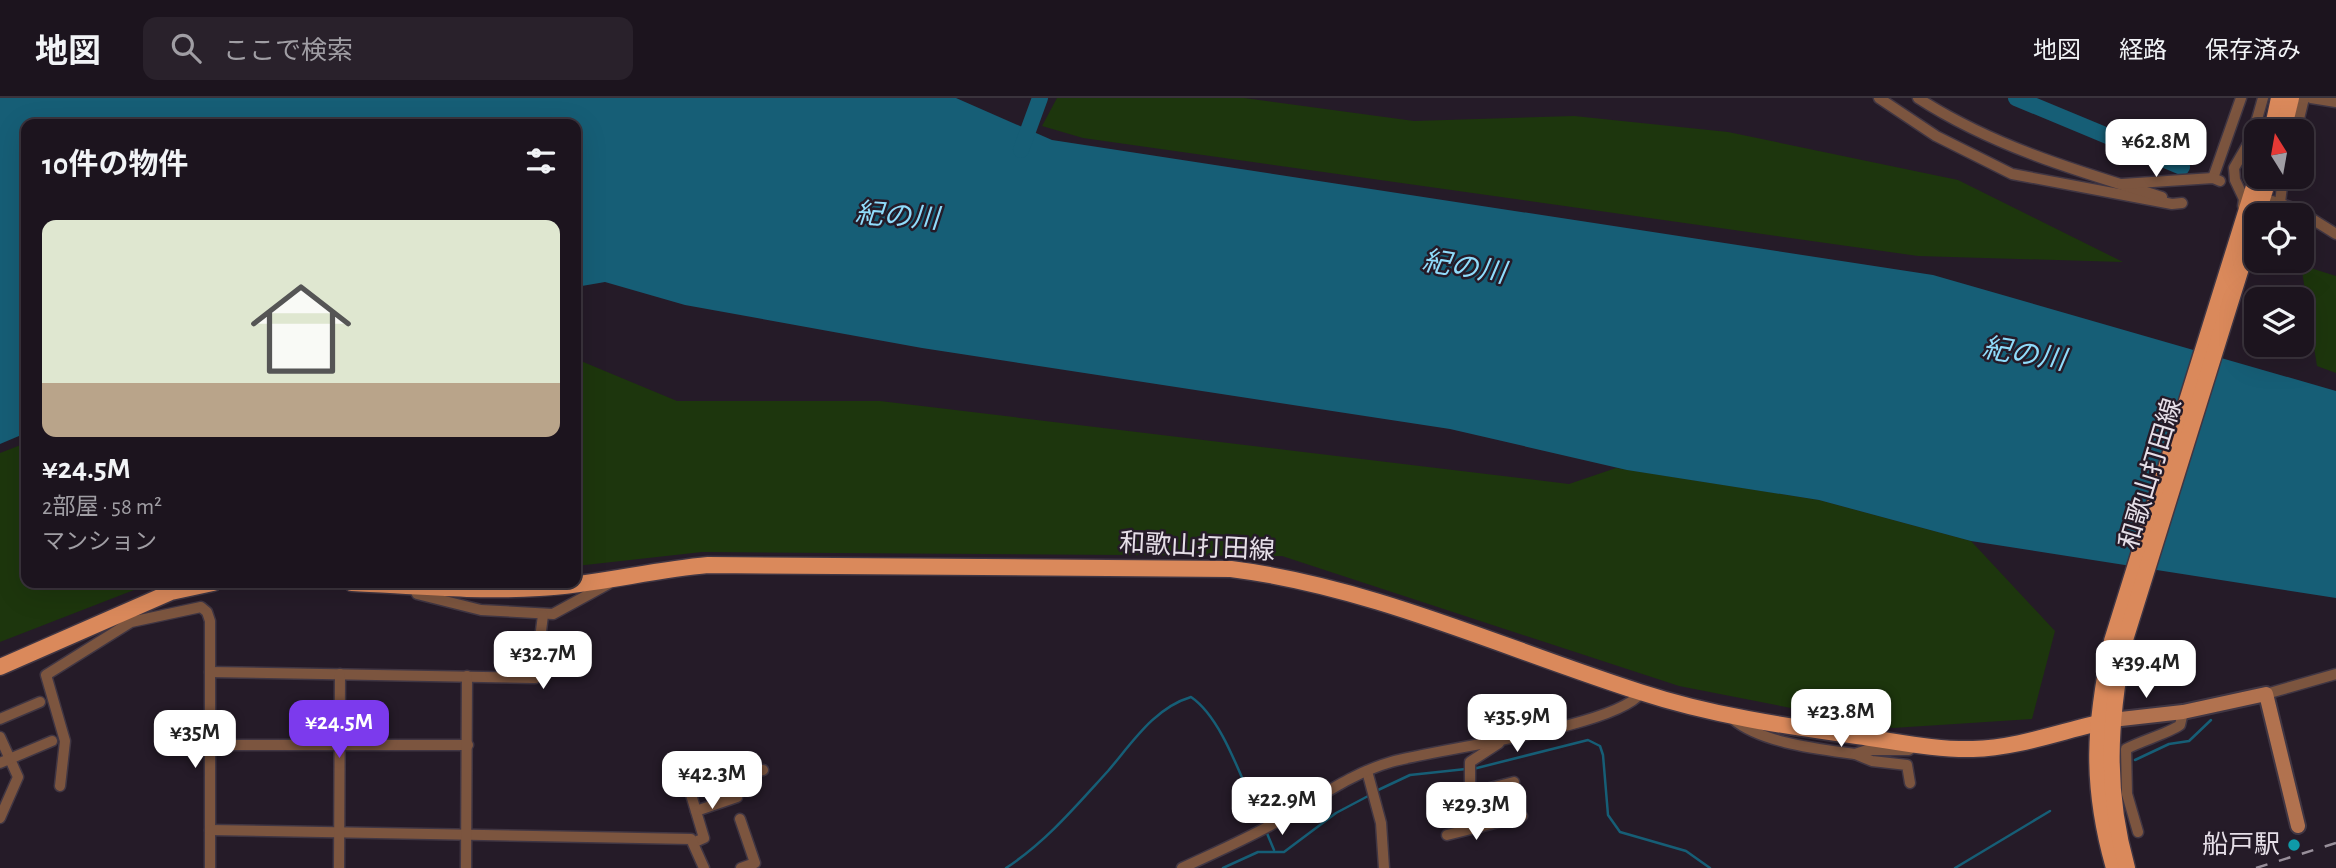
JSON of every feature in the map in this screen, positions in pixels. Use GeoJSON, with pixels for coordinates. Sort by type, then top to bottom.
{"type":"FeatureCollection","features":[{"type":"Feature","properties":{"kind":"main road"},"geometry":{"type":"LineString","coordinates":[[2275,119],[2279,98]]}},
{"type":"Feature","properties":{"kind":"main road"},"geometry":{"type":"LineString","coordinates":[[2286,119],[2291,98]]}},
{"type":"Feature","properties":{"kind":"main road","name":"和歌山打田線"},"geometry":{"type":"LineString","coordinates":[[581,582],[660,569],[708,565],[1231,569],[1277,575],[1350,593],[1642,693],[1733,715],[1797,728],[1976,749],[2105,721],[2106,702],[2244,246]]}},
{"type":"Feature","properties":{"kind":"main road"},"geometry":{"type":"LineString","coordinates":[[0,667],[128,616],[171,592],[190,588]]}},
{"type":"Feature","properties":{"kind":"main road"},"geometry":{"type":"LineString","coordinates":[[2105,721],[2183,712],[2266,694],[2298,826]]}},
{"type":"Feature","properties":{"kind":"main road"},"geometry":{"type":"LineString","coordinates":[[2105,721],[2099,810],[2114,868]]}},
{"type":"Feature","properties":{"kind":"main road"},"geometry":{"type":"LineString","coordinates":[[2105,721],[2112,805],[2127,868]]}},
{"type":"Feature","properties":{"kind":"street"},"geometry":{"type":"LineString","coordinates":[[1879,98],[1946,142],[2012,174],[2172,204],[2182,203],[2005,144],[1949,118],[1918,98]]}},
{"type":"Feature","properties":{"kind":"street"},"geometry":{"type":"LineString","coordinates":[[2121,184],[2217,180],[2241,98]]}},
{"type":"Feature","properties":{"kind":"street"},"geometry":{"type":"LineString","coordinates":[[2245,203],[2235,180],[2234,168],[2252,137],[2263,98]]}},
{"type":"Feature","properties":{"kind":"street"},"geometry":{"type":"LineString","coordinates":[[2299,119],[2304,98]]}},
{"type":"Feature","properties":{"kind":"street"},"geometry":{"type":"LineString","coordinates":[[2311,98],[2336,102]]}},
{"type":"Feature","properties":{"kind":"street"},"geometry":{"type":"LineString","coordinates":[[2280,189],[2276,202],[2295,209],[2336,234]]}},
{"type":"Feature","properties":{"kind":"street"},"geometry":{"type":"LineString","coordinates":[[415,588],[417,594],[481,610],[523,610],[543,615],[553,614],[610,583],[611,578]]}},
{"type":"Feature","properties":{"kind":"street"},"geometry":{"type":"LineString","coordinates":[[60,786],[65,741],[46,675],[128,616],[201,607],[207,612],[210,621],[210,868]]}},
{"type":"Feature","properties":{"kind":"street"},"geometry":{"type":"LineString","coordinates":[[210,671],[535,678],[543,615]]}},
{"type":"Feature","properties":{"kind":"street"},"geometry":{"type":"LineString","coordinates":[[339,868],[341,674]]}},
{"type":"Feature","properties":{"kind":"street"},"geometry":{"type":"LineString","coordinates":[[2266,694],[2336,674]]}},
{"type":"Feature","properties":{"kind":"street"},"geometry":{"type":"LineString","coordinates":[[466,868],[467,676]]}},
{"type":"Feature","properties":{"kind":"street"},"geometry":{"type":"LineString","coordinates":[[1182,868],[1230,847],[1280,820],[1343,780],[1369,776],[1390,762],[1500,743],[1613,709],[1635,701],[1642,693]]}},
{"type":"Feature","properties":{"kind":"street"},"geometry":{"type":"LineString","coordinates":[[0,719],[40,702]]}},
{"type":"Feature","properties":{"kind":"street"},"geometry":{"type":"LineString","coordinates":[[2138,832],[2127,794],[2126,749],[2148,737],[2174,729],[2180,725],[2183,712]]}},
{"type":"Feature","properties":{"kind":"street"},"geometry":{"type":"LineString","coordinates":[[1733,715],[1733,720],[1742,726],[1787,743],[1855,754],[1872,761],[1907,765],[1910,783]]}},
{"type":"Feature","properties":{"kind":"street"},"geometry":{"type":"LineString","coordinates":[[0,737],[5,761],[18,777],[0,818]]}},
{"type":"Feature","properties":{"kind":"street"},"geometry":{"type":"LineString","coordinates":[[5,761],[52,741]]}},
{"type":"Feature","properties":{"kind":"street"},"geometry":{"type":"LineString","coordinates":[[1479,827],[1470,793],[1470,762],[1500,743]]}},
{"type":"Feature","properties":{"kind":"street"},"geometry":{"type":"LineString","coordinates":[[1855,754],[1867,750],[1908,750],[1918,744]]}},
{"type":"Feature","properties":{"kind":"street"},"geometry":{"type":"LineString","coordinates":[[211,745],[468,745]]}},
{"type":"Feature","properties":{"kind":"street"},"geometry":{"type":"LineString","coordinates":[[681,761],[704,838],[695,842]]}},
{"type":"Feature","properties":{"kind":"street"},"geometry":{"type":"LineString","coordinates":[[696,811],[737,797],[732,776],[763,769]]}},
{"type":"Feature","properties":{"kind":"street"},"geometry":{"type":"LineString","coordinates":[[1369,776],[1381,823],[1384,868]]}},
{"type":"Feature","properties":{"kind":"street"},"geometry":{"type":"LineString","coordinates":[[1470,793],[1514,782]]}},
{"type":"Feature","properties":{"kind":"street"},"geometry":{"type":"LineString","coordinates":[[1447,835],[1522,816]]}},
{"type":"Feature","properties":{"kind":"street"},"geometry":{"type":"LineString","coordinates":[[740,820],[755,863],[741,868]]}},
{"type":"Feature","properties":{"kind":"street"},"geometry":{"type":"LineString","coordinates":[[210,830],[691,839],[695,842],[704,868]]}},
{"type":"Feature","properties":{"kind":"green space"},"geometry":{"type":"Polygon","coordinates":[[[1057,98],[1244,98],[1414,121],[1574,116],[1728,132],[1958,180],[2123,262],[1918,256],[1083,138],[1042,126],[1057,98]]]}},
{"type":"Feature","properties":{"kind":"green space"},"geometry":{"type":"Polygon","coordinates":[[[2314,269],[2336,276],[2336,373],[2317,366],[2314,347],[2314,287],[2304,287],[2302,273],[2314,273],[2314,269]]]}},
{"type":"Feature","properties":{"kind":"green space"},"geometry":{"type":"Polygon","coordinates":[[[581,361],[677,401],[880,401],[1569,484],[1616,468],[1819,500],[1971,541],[2055,631],[2032,719],[1893,728],[1679,686],[1282,556],[702,552],[581,565],[581,361]]]}},
{"type":"Feature","properties":{"kind":"green space"},"geometry":{"type":"Polygon","coordinates":[[[21,445],[21,588],[139,588],[0,642],[0,453],[21,445]]]}},
{"type":"Feature","properties":{"kind":"water","name":"紀の川"},"geometry":{"type":"Polygon","coordinates":[[[0,98],[956,98],[1052,140],[1933,275],[2336,391],[2336,598],[1971,541],[1819,500],[1627,470],[1450,429],[922,348],[685,305],[605,282],[581,286],[581,119],[21,119],[21,435],[0,444],[0,98]]]}},
{"type":"Feature","properties":{"kind":"waterway"},"geometry":{"type":"LineString","coordinates":[[1021,150],[1040,98]]}},
{"type":"Feature","properties":{"kind":"waterway"},"geometry":{"type":"LineString","coordinates":[[2016,98],[2182,167]]}},
{"type":"Feature","properties":{"kind":"waterway"},"geometry":{"type":"LineString","coordinates":[[1006,868],[1060,823],[1155,718],[1166,709],[1191,697],[1203,708],[1224,738],[1263,825]]}},
{"type":"Feature","properties":{"kind":"waterway"},"geometry":{"type":"LineString","coordinates":[[2135,760],[2169,744],[2189,741],[2211,720]]}},
{"type":"Feature","properties":{"kind":"waterway"},"geometry":{"type":"LineString","coordinates":[[1473,769],[1588,740],[1600,746],[1608,815],[1620,832],[1686,851],[1710,868]]}},
{"type":"Feature","properties":{"kind":"waterway"},"geometry":{"type":"LineString","coordinates":[[1376,791],[1410,775],[1466,769]]}},
{"type":"Feature","properties":{"kind":"waterway"},"geometry":{"type":"LineString","coordinates":[[1223,868],[1258,852],[1284,852],[1336,813],[1370,795]]}},
{"type":"Feature","properties":{"kind":"waterway"},"geometry":{"type":"LineString","coordinates":[[1955,868],[2050,811]]}},
{"type":"Feature","properties":{"kind":"waterway"},"geometry":{"type":"LineString","coordinates":[[1266,831],[1274,850]]}},
{"type":"Feature","properties":{"kind":"railway"},"geometry":{"type":"LineString","coordinates":[[2256,868],[2336,843]]}},
{"type":"Feature","properties":{"kind":"place","name":"船戸駅"},"geometry":{"type":"Point","coordinates":[2294,845]}}]}
